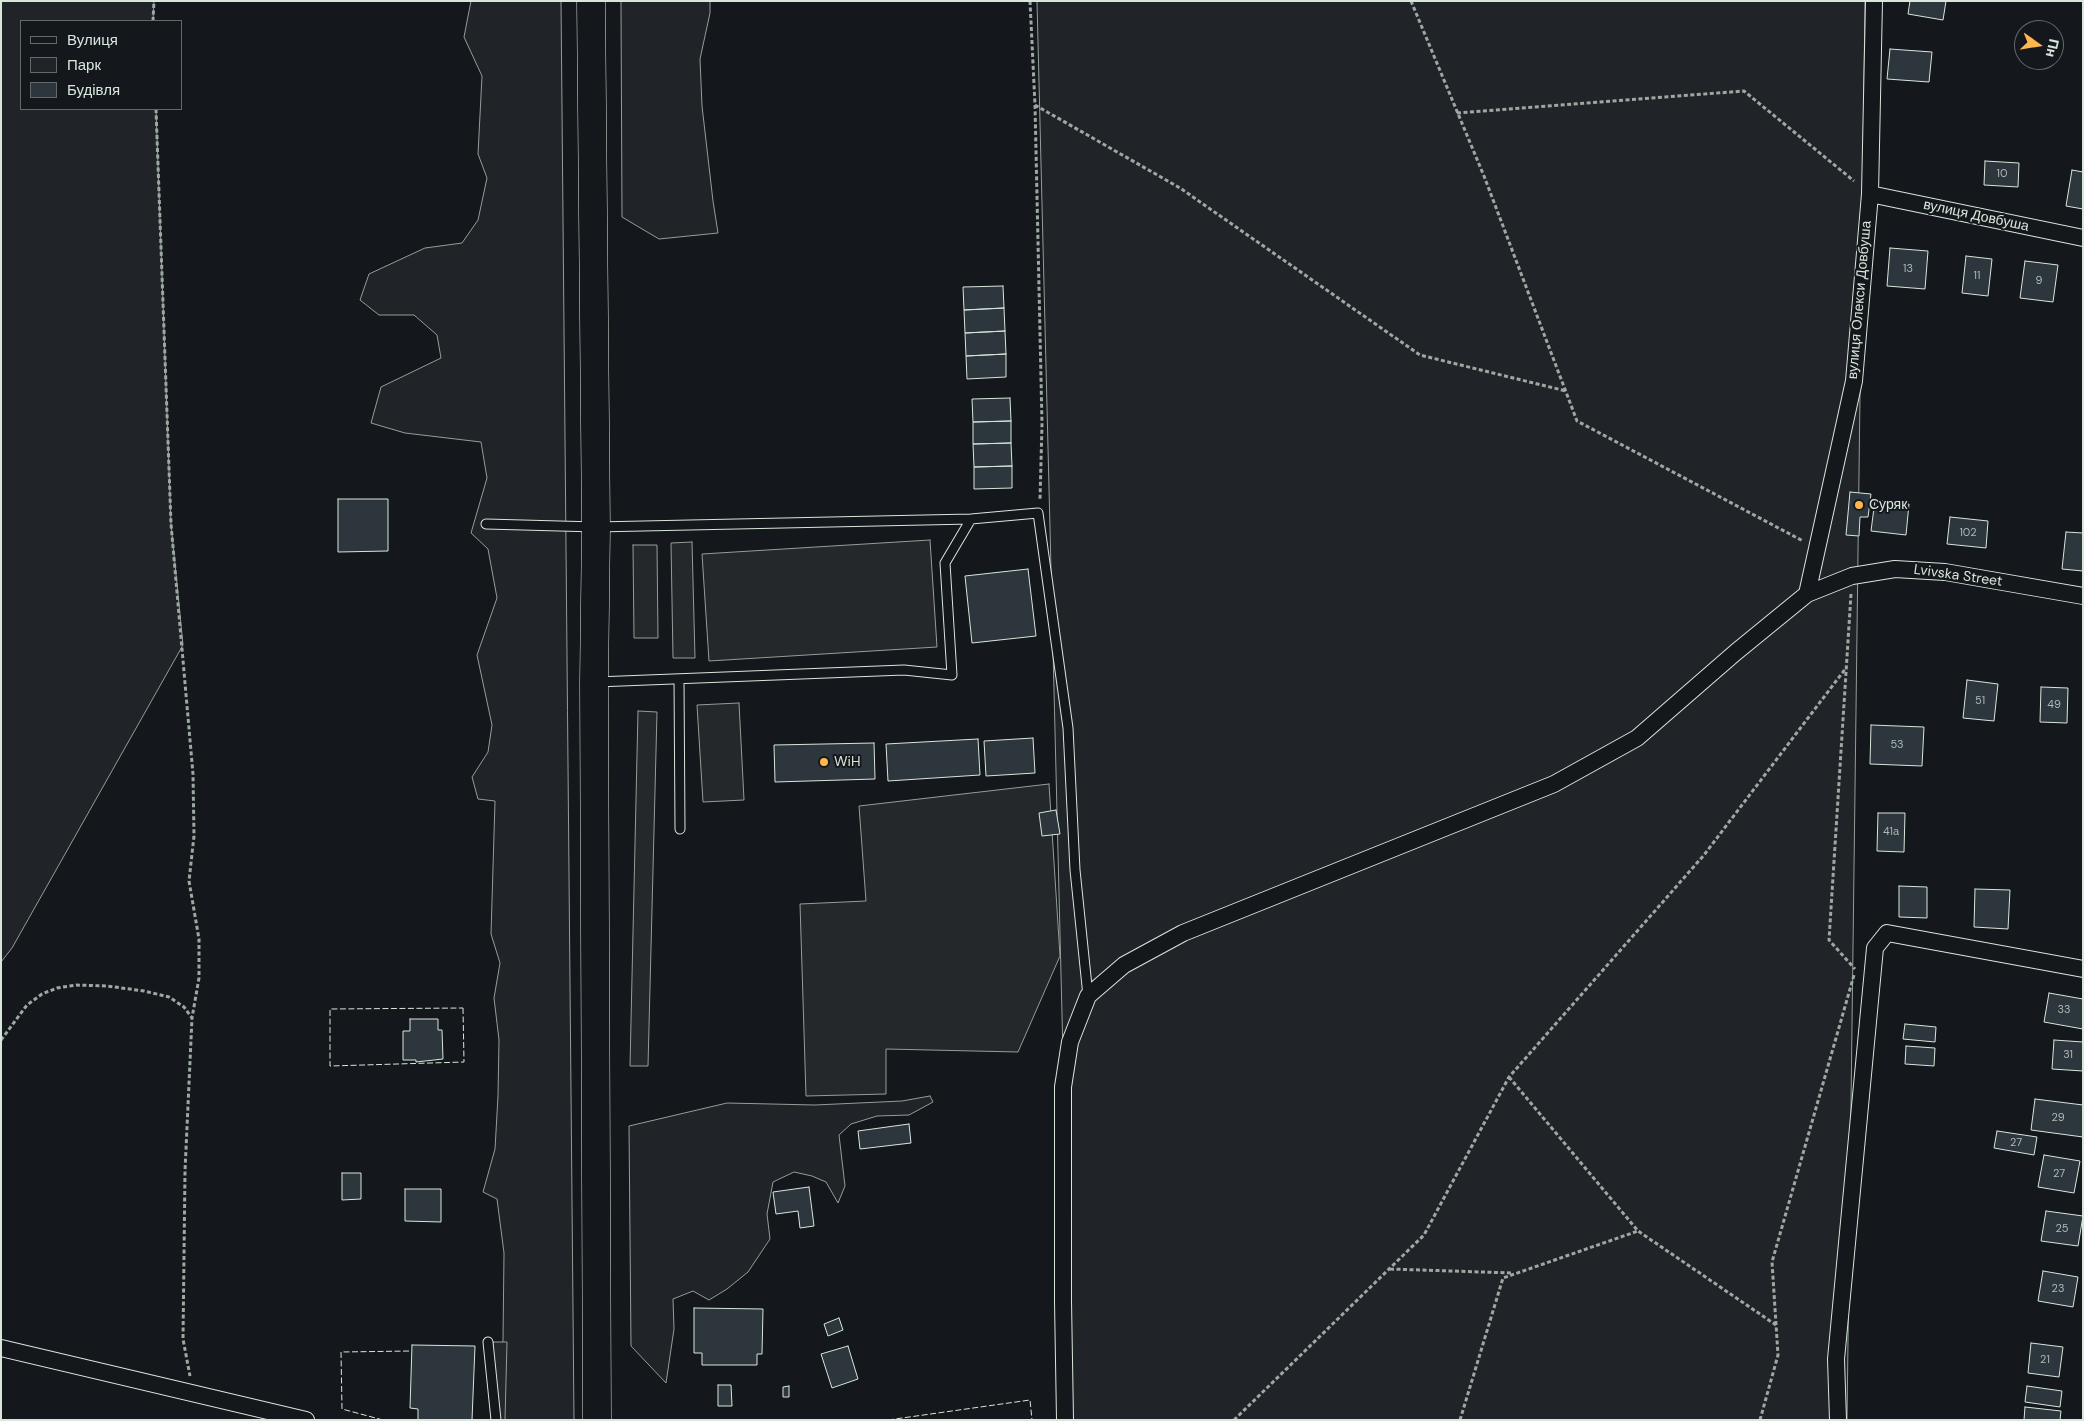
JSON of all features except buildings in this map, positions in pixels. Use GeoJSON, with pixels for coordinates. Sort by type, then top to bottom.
{"type":"FeatureCollection","features":[{"type":"Feature","properties":{"kind":"highway"},"geometry":{"type":"LineString","coordinates":[[591,1],[596,527],[594,682],[597,1420]]}},
{"type":"Feature","properties":{"kind":"street","name":"вулиця Олекси Довбуша"},"geometry":{"type":"LineString","coordinates":[[1807,594],[1854,381],[1870,194],[1874,1]]}},
{"type":"Feature","properties":{"kind":"street","name":"вулиця Довбуша"},"geometry":{"type":"LineString","coordinates":[[1870,194],[2083,238]]}},
{"type":"Feature","properties":{"kind":"street","name":"Lvivska Street"},"geometry":{"type":"LineString","coordinates":[[1088,996],[1124,965],[1183,932],[1554,784],[1636,738],[1807,594],[1852,576],[1895,569],[1945,572],[2083,596]]}},
{"type":"Feature","properties":{"kind":"street"},"geometry":{"type":"LineString","coordinates":[[1838,1420],[1836,1359],[1875,948],[1887,933],[2083,969]]}},
{"type":"Feature","properties":{"kind":"street"},"geometry":{"type":"LineString","coordinates":[[1065,1420],[1062,1301],[1063,1087],[1070,1042],[1088,996]]}},
{"type":"Feature","properties":{"kind":"street"},"geometry":{"type":"LineString","coordinates":[[1,1348],[306,1420]]}},
{"type":"Feature","properties":{"kind":"lane"},"geometry":{"type":"LineString","coordinates":[[486,524],[596,527],[971,519],[1038,513],[1068,728],[1075,870],[1088,996]]}},
{"type":"Feature","properties":{"kind":"lane"},"geometry":{"type":"LineString","coordinates":[[594,682],[904,670],[952,675],[945,563],[971,519]]}},
{"type":"Feature","properties":{"kind":"lane"},"geometry":{"type":"LineString","coordinates":[[679,679],[680,829]]}},
{"type":"Feature","properties":{"kind":"lane"},"geometry":{"type":"LineString","coordinates":[[488,1342],[496,1420]]}},
{"type":"Feature","properties":{"kind":"path"},"geometry":{"type":"LineString","coordinates":[[153,20],[154,1]]}},
{"type":"Feature","properties":{"kind":"path"},"geometry":{"type":"LineString","coordinates":[[1030,1],[1035,105],[1042,424],[1038,513]]}},
{"type":"Feature","properties":{"kind":"path"},"geometry":{"type":"LineString","coordinates":[[1411,1],[1484,176],[1577,421],[1817,549]]}},
{"type":"Feature","properties":{"kind":"path"},"geometry":{"type":"LineString","coordinates":[[1458,112],[1744,90],[1870,194]]}},
{"type":"Feature","properties":{"kind":"path"},"geometry":{"type":"LineString","coordinates":[[1035,105],[1180,188],[1420,355],[1566,392]]}},
{"type":"Feature","properties":{"kind":"path"},"geometry":{"type":"LineString","coordinates":[[156,110],[171,524],[193,774],[194,836],[189,882],[199,939],[199,978],[192,1018],[185,1170],[183,1339],[194,1394]]}},
{"type":"Feature","properties":{"kind":"path"},"geometry":{"type":"LineString","coordinates":[[1852,576],[1829,940],[1871,988]]}},
{"type":"Feature","properties":{"kind":"path"},"geometry":{"type":"LineString","coordinates":[[1234,1420],[1424,1235],[1509,1076],[1704,855],[1846,668]]}},
{"type":"Feature","properties":{"kind":"path"},"geometry":{"type":"LineString","coordinates":[[1760,1420],[1778,1354],[1772,1262],[1855,969]]}},
{"type":"Feature","properties":{"kind":"path"},"geometry":{"type":"LineString","coordinates":[[1,1040],[27,1005],[42,994],[57,988],[76,985],[107,986],[144,991],[169,997],[184,1007],[192,1018]]}},
{"type":"Feature","properties":{"kind":"path"},"geometry":{"type":"LineString","coordinates":[[1509,1076],[1638,1231],[1776,1325]]}},
{"type":"Feature","properties":{"kind":"path"},"geometry":{"type":"LineString","coordinates":[[1460,1420],[1503,1278],[1638,1231]]}},
{"type":"Feature","properties":{"kind":"path"},"geometry":{"type":"LineString","coordinates":[[1389,1269],[1517,1273]]}},
{"type":"Feature","properties":{"kind":"green space"},"geometry":{"type":"Polygon","coordinates":[[[1,1],[154,1],[153,20],[20,20],[20,110],[156,110],[171,524],[183,645],[12,948],[1,962],[1,1]]]}},
{"type":"Feature","properties":{"kind":"green space"},"geometry":{"type":"Polygon","coordinates":[[[471,1],[561,1],[574,1420],[495,1420],[497,1377],[503,1340],[504,1253],[497,1199],[483,1192],[495,1149],[498,1096],[499,1040],[494,998],[500,963],[491,934],[495,801],[478,799],[472,777],[488,752],[492,725],[477,655],[497,598],[488,549],[471,533],[487,478],[481,442],[405,433],[371,423],[381,387],[441,358],[437,335],[414,315],[379,315],[360,300],[369,274],[425,248],[462,243],[478,220],[487,178],[478,154],[482,76],[464,37],[471,1]]]}},
{"type":"Feature","properties":{"kind":"green space"},"geometry":{"type":"Polygon","coordinates":[[[621,1],[710,1],[710,13],[700,59],[702,106],[718,233],[659,239],[622,217],[621,1]]]}},
{"type":"Feature","properties":{"kind":"green space"},"geometry":{"type":"Polygon","coordinates":[[[1037,1],[1865,1],[1847,1420],[1072,1420],[1037,1]]]}},
{"type":"Feature","properties":{"kind":"green space"},"geometry":{"type":"Polygon","coordinates":[[[930,1096],[933,1102],[909,1115],[877,1116],[851,1124],[839,1135],[845,1186],[838,1203],[826,1182],[812,1176],[794,1172],[773,1182],[767,1214],[770,1239],[748,1272],[727,1289],[709,1300],[693,1291],[673,1299],[674,1329],[666,1383],[631,1346],[629,1126],[727,1103],[815,1105],[902,1101],[930,1096]]]}},
{"type":"Feature","properties":{"kind":"shaded area"},"geometry":{"type":"Polygon","coordinates":[[[930,540],[937,647],[709,661],[702,554],[930,540]]]}},
{"type":"Feature","properties":{"kind":"shaded area"},"geometry":{"type":"Polygon","coordinates":[[[692,542],[695,658],[673,658],[671,543],[692,542]]]}},
{"type":"Feature","properties":{"kind":"shaded area"},"geometry":{"type":"Polygon","coordinates":[[[633,545],[657,545],[658,638],[634,638],[633,545]]]}},
{"type":"Feature","properties":{"kind":"shaded area"},"geometry":{"type":"Polygon","coordinates":[[[739,703],[744,800],[703,802],[697,705],[739,703]]]}},
{"type":"Feature","properties":{"kind":"shaded area"},"geometry":{"type":"Polygon","coordinates":[[[638,711],[657,712],[648,1066],[630,1066],[638,711]]]}},
{"type":"Feature","properties":{"kind":"shaded area"},"geometry":{"type":"Polygon","coordinates":[[[1049,784],[1060,956],[1018,1052],[886,1049],[886,1094],[806,1096],[800,904],[866,901],[859,806],[1049,784]]]}},
{"type":"Feature","properties":{"kind":"shaded area"},"geometry":{"type":"Polygon","coordinates":[[[493,1342],[507,1342],[505,1420],[491,1420],[493,1342]]]}},
{"type":"Feature","properties":{"kind":"fence"},"geometry":{"type":"LineString","coordinates":[[463,1008],[464,1062],[330,1066],[330,1009],[463,1008]]}},
{"type":"Feature","properties":{"kind":"fence"},"geometry":{"type":"LineString","coordinates":[[383,1420],[342,1409],[341,1352],[411,1351]]}},
{"type":"Feature","properties":{"kind":"fence"},"geometry":{"type":"LineString","coordinates":[[888,1420],[1030,1400],[1032,1420]]}},
{"type":"Feature","properties":{"kind":"place","name":"Суряк"},"geometry":{"type":"Point","coordinates":[1859,505]}},
{"type":"Feature","properties":{"kind":"place","name":"WiH"},"geometry":{"type":"Point","coordinates":[824,762]}}]}
